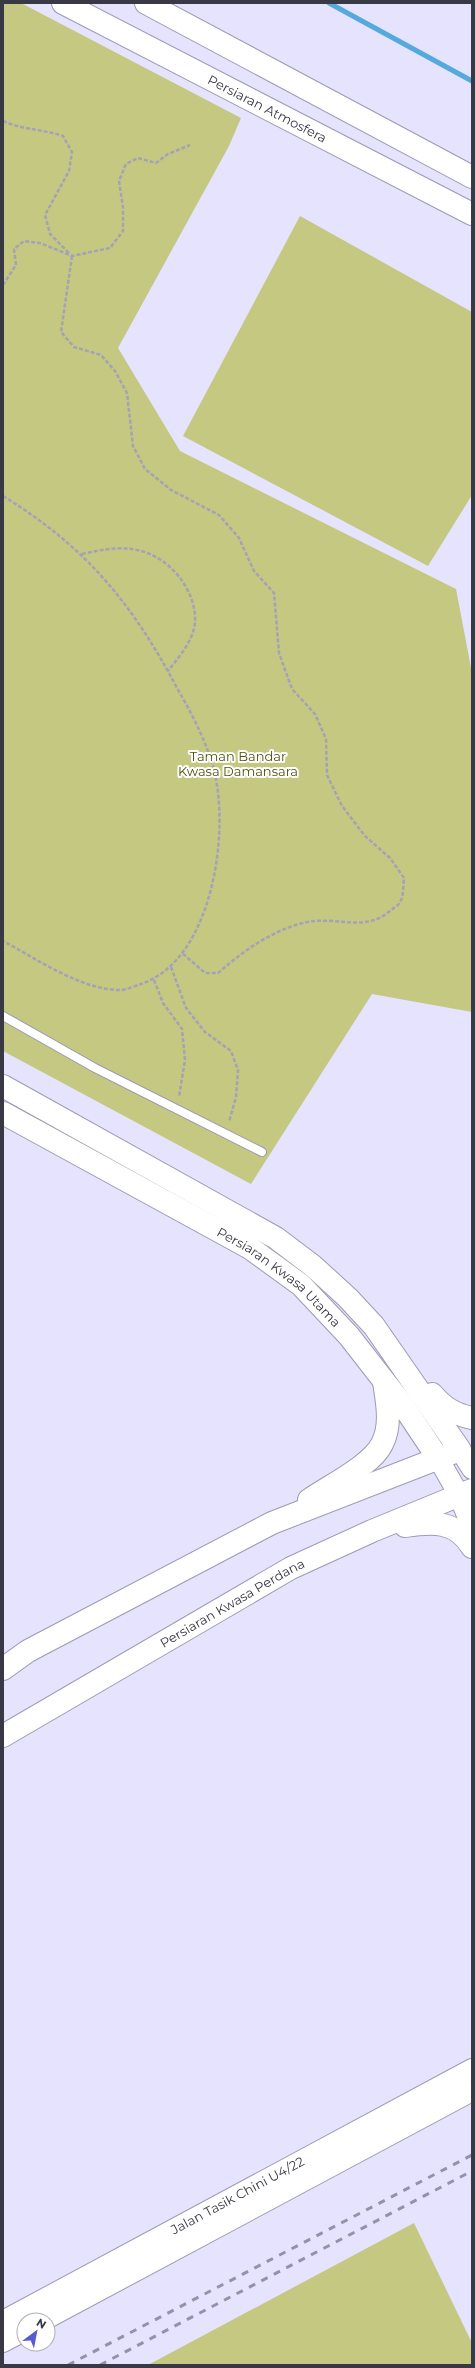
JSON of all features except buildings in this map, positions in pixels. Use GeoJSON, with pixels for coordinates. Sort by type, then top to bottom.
{"type":"FeatureCollection","features":[{"type":"Feature","properties":{"kind":"main road","name":"Persiaran Atmosfera"},"geometry":{"type":"LineString","coordinates":[[63,3],[472,214]]}},
{"type":"Feature","properties":{"kind":"main road"},"geometry":{"type":"LineString","coordinates":[[146,3],[472,177]]}},
{"type":"Feature","properties":{"kind":"main road","name":"Persiaran Kwasa Utama"},"geometry":{"type":"LineString","coordinates":[[3,1086],[276,1238],[313,1266],[348,1298],[374,1326],[466,1447]]}},
{"type":"Feature","properties":{"kind":"main road","name":"Persiaran Kwasa Utama"},"geometry":{"type":"LineString","coordinates":[[3,1113],[250,1248],[301,1285],[348,1336],[384,1381],[438,1458]]}},
{"type":"Feature","properties":{"kind":"main road"},"geometry":{"type":"LineString","coordinates":[[374,1326],[444,1408],[459,1415],[472,1418]]}},
{"type":"Feature","properties":{"kind":"main road"},"geometry":{"type":"LineString","coordinates":[[3,1669],[28,1651],[272,1523],[369,1459],[382,1444],[387,1430],[388,1410],[384,1381]]}},
{"type":"Feature","properties":{"kind":"main road"},"geometry":{"type":"LineString","coordinates":[[272,1523],[466,1447]]}},
{"type":"Feature","properties":{"kind":"main road","name":"Persiaran Kwasa Perdana"},"geometry":{"type":"LineString","coordinates":[[3,1736],[291,1568],[372,1531],[466,1493]]}},
{"type":"Feature","properties":{"kind":"main road"},"geometry":{"type":"LineString","coordinates":[[372,1531],[432,1522],[458,1532],[467,1538],[472,1547]]}},
{"type":"Feature","properties":{"kind":"street","name":"Persiaran Kwasa Utama"},"geometry":{"type":"LineString","coordinates":[[466,1447],[472,1470]]}},
{"type":"Feature","properties":{"kind":"street","name":"Persiaran Kwasa Utama"},"geometry":{"type":"LineString","coordinates":[[438,1458],[466,1493],[472,1528]]}},
{"type":"Feature","properties":{"kind":"street","name":"Jalan Tasik Chini U4/22"},"geometry":{"type":"LineString","coordinates":[[3,2321],[472,2069]]}},
{"type":"Feature","properties":{"kind":"street","name":"Jalan Tasik Chini U4/22"},"geometry":{"type":"LineString","coordinates":[[56,2314],[472,2091]]}},
{"type":"Feature","properties":{"kind":"street"},"geometry":{"type":"LineString","coordinates":[[3,2342],[16,2335]]}},
{"type":"Feature","properties":{"kind":"lane"},"geometry":{"type":"LineString","coordinates":[[3,1016],[95,1068],[262,1152]]}},
{"type":"Feature","properties":{"kind":"path"},"geometry":{"type":"LineString","coordinates":[[3,121],[20,129],[48,131],[64,136],[72,152],[69,171],[45,215],[50,234],[72,256]]}},
{"type":"Feature","properties":{"kind":"path"},"geometry":{"type":"LineString","coordinates":[[3,285],[16,265],[14,249],[24,241],[40,243],[72,256],[110,248],[123,231],[123,207],[119,181],[126,164],[138,158],[156,163],[168,154],[190,145]]}},
{"type":"Feature","properties":{"kind":"path"},"geometry":{"type":"LineString","coordinates":[[72,256],[61,332],[74,347],[101,356],[115,371],[127,393],[133,446],[145,469],[171,490],[219,515],[239,538],[254,571],[274,593],[279,653],[292,689],[315,714],[326,739],[327,775],[342,806],[365,836],[390,858],[404,878],[400,902],[385,916],[367,924],[338,920],[307,922],[271,935],[237,957],[218,973],[205,973],[182,953]]}},
{"type":"Feature","properties":{"kind":"path"},"geometry":{"type":"LineString","coordinates":[[3,496],[45,524],[82,554],[124,601],[168,671],[192,714],[213,767],[220,818],[217,860],[195,936],[171,967],[154,980],[121,990],[90,986],[3,941]]}},
{"type":"Feature","properties":{"kind":"path"},"geometry":{"type":"LineString","coordinates":[[82,554],[107,548],[137,550],[159,559],[180,576],[193,600],[195,624],[186,647],[168,671]]}},
{"type":"Feature","properties":{"kind":"path"},"geometry":{"type":"LineString","coordinates":[[171,967],[186,1008],[205,1032],[231,1051],[238,1070],[236,1097],[226,1134]]}},
{"type":"Feature","properties":{"kind":"path"},"geometry":{"type":"LineString","coordinates":[[154,980],[163,1003],[182,1029],[185,1060],[177,1110]]}},
{"type":"Feature","properties":{"kind":"green space","name":"Taman Bandar Kwasa Damansara"},"geometry":{"type":"Polygon","coordinates":[[[3,3],[21,3],[241,118],[229,146],[118,348],[180,451],[456,589],[472,673],[472,1012],[372,994],[251,1184],[3,1051],[3,3]]]}},
{"type":"Feature","properties":{"kind":"green space"},"geometry":{"type":"Polygon","coordinates":[[[300,216],[472,312],[472,495],[428,566],[183,436],[300,216]]]}},
{"type":"Feature","properties":{"kind":"green space"},"geometry":{"type":"Polygon","coordinates":[[[414,2223],[472,2343],[472,2365],[148,2365],[414,2223]]]}},
{"type":"Feature","properties":{"kind":"waterway"},"geometry":{"type":"LineString","coordinates":[[329,3],[472,81]]}},
{"type":"Feature","properties":{"kind":"railway"},"geometry":{"type":"LineString","coordinates":[[68,2365],[472,2155]]}},
{"type":"Feature","properties":{"kind":"railway"},"geometry":{"type":"LineString","coordinates":[[100,2365],[472,2171]]}}]}
